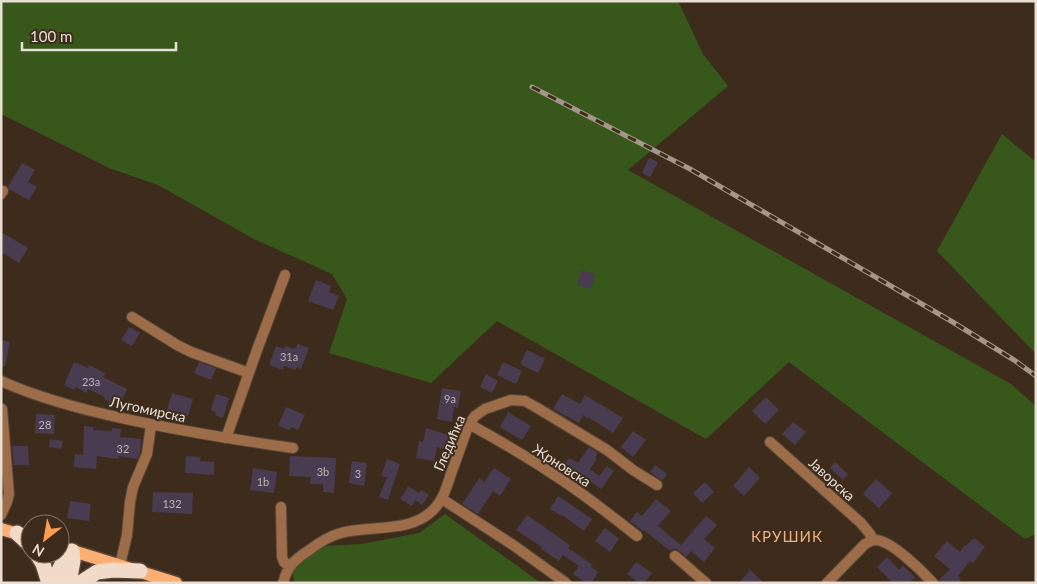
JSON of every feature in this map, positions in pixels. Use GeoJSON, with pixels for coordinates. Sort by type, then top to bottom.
{"type":"FeatureCollection","features":[{"type":"Feature","properties":{"kind":"highway"},"geometry":{"type":"LineString","coordinates":[[69,583],[73,561],[70,556]]}},
{"type":"Feature","properties":{"kind":"highway"},"geometry":{"type":"LineString","coordinates":[[43,564],[51,583]]}},
{"type":"Feature","properties":{"kind":"highway"},"geometry":{"type":"LineString","coordinates":[[51,583],[62,564]]}},
{"type":"Feature","properties":{"kind":"highway"},"geometry":{"type":"LineString","coordinates":[[80,583],[97,572],[140,571]]}},
{"type":"Feature","properties":{"kind":"main road"},"geometry":{"type":"LineString","coordinates":[[1,529],[20,535]]}},
{"type":"Feature","properties":{"kind":"main road"},"geometry":{"type":"LineString","coordinates":[[70,550],[176,583]]}},
{"type":"Feature","properties":{"kind":"street"},"geometry":{"type":"LineString","coordinates":[[226,438],[285,275]]}},
{"type":"Feature","properties":{"kind":"street"},"geometry":{"type":"LineString","coordinates":[[132,317],[176,345],[249,373]]}},
{"type":"Feature","properties":{"kind":"street","name":"Лугомирска"},"geometry":{"type":"LineString","coordinates":[[1,381],[44,398],[151,424],[293,448]]}},
{"type":"Feature","properties":{"kind":"street","name":"Гледићка"},"geometry":{"type":"LineString","coordinates":[[289,566],[312,548],[338,534],[400,526],[426,516],[442,499],[469,424],[475,416],[485,409],[511,400],[525,401],[539,409],[607,450],[657,485]]}},
{"type":"Feature","properties":{"kind":"street"},"geometry":{"type":"LineString","coordinates":[[1,515],[9,494],[2,409]]}},
{"type":"Feature","properties":{"kind":"street"},"geometry":{"type":"LineString","coordinates":[[120,566],[127,535],[133,487],[147,454],[151,424]]}},
{"type":"Feature","properties":{"kind":"street","name":"Жрновска"},"geometry":{"type":"LineString","coordinates":[[469,424],[564,481],[637,536]]}},
{"type":"Feature","properties":{"kind":"street","name":"Јаворска"},"geometry":{"type":"LineString","coordinates":[[770,442],[861,523],[870,534],[872,540]]}},
{"type":"Feature","properties":{"kind":"street"},"geometry":{"type":"LineString","coordinates":[[442,499],[513,545],[566,583]]}},
{"type":"Feature","properties":{"kind":"street"},"geometry":{"type":"LineString","coordinates":[[281,507],[283,559],[289,566],[283,583]]}},
{"type":"Feature","properties":{"kind":"street"},"geometry":{"type":"LineString","coordinates":[[827,583],[865,544],[872,540],[879,540],[900,552],[933,583]]}},
{"type":"Feature","properties":{"kind":"street"},"geometry":{"type":"LineString","coordinates":[[675,556],[706,583]]}},
{"type":"Feature","properties":{"kind":"green space"},"geometry":{"type":"Polygon","coordinates":[[[1,1],[678,1],[703,54],[728,86],[628,170],[1011,384],[1036,406],[1036,534],[1025,539],[789,362],[706,439],[497,321],[431,383],[329,353],[347,299],[332,274],[254,239],[158,185],[109,168],[1,114],[1,1]]]}},
{"type":"Feature","properties":{"kind":"green space"},"geometry":{"type":"Polygon","coordinates":[[[1002,134],[1036,162],[1036,354],[937,251],[1002,134]]]}},
{"type":"Feature","properties":{"kind":"green space"},"geometry":{"type":"Polygon","coordinates":[[[445,514],[541,583],[294,583],[293,568],[324,546],[362,544],[419,533],[445,514]]]}},
{"type":"Feature","properties":{"kind":"building"},"geometry":{"type":"Polygon","coordinates":[[[649,158],[658,162],[650,177],[642,173],[649,158]]]}},
{"type":"Feature","properties":{"kind":"building"},"geometry":{"type":"Polygon","coordinates":[[[22,163],[35,170],[28,182],[37,187],[29,200],[8,187],[22,163]]]}},
{"type":"Feature","properties":{"kind":"building"},"geometry":{"type":"Polygon","coordinates":[[[1,232],[28,248],[19,263],[1,252],[1,232]]]}},
{"type":"Feature","properties":{"kind":"building"},"geometry":{"type":"Polygon","coordinates":[[[581,270],[595,274],[591,289],[577,285],[581,270]]]}},
{"type":"Feature","properties":{"kind":"building"},"geometry":{"type":"Polygon","coordinates":[[[316,280],[331,286],[329,292],[339,296],[333,310],[308,301],[316,280]]]}},
{"type":"Feature","properties":{"kind":"building"},"geometry":{"type":"Polygon","coordinates":[[[129,327],[140,333],[132,346],[121,340],[129,327]]]}},
{"type":"Feature","properties":{"kind":"building"},"geometry":{"type":"Polygon","coordinates":[[[1,340],[10,342],[5,366],[1,366],[1,340]]]}},
{"type":"Feature","properties":{"kind":"building"},"geometry":{"type":"Polygon","coordinates":[[[298,344],[309,348],[301,369],[297,367],[295,370],[284,366],[283,370],[269,365],[276,346],[284,349],[285,346],[295,349],[298,344]]]}},
{"type":"Feature","properties":{"kind":"building"},"geometry":{"type":"Polygon","coordinates":[[[527,350],[545,359],[538,373],[520,364],[527,350]]]}},
{"type":"Feature","properties":{"kind":"building"},"geometry":{"type":"Polygon","coordinates":[[[74,362],[88,368],[89,365],[105,373],[103,377],[127,389],[118,409],[108,404],[109,401],[104,399],[105,397],[88,389],[86,393],[76,387],[74,390],[64,385],[74,362]]]}},
{"type":"Feature","properties":{"kind":"building"},"geometry":{"type":"Polygon","coordinates":[[[199,362],[216,368],[211,380],[194,373],[199,362]]]}},
{"type":"Feature","properties":{"kind":"building"},"geometry":{"type":"Polygon","coordinates":[[[503,362],[522,371],[516,384],[497,375],[503,362]]]}},
{"type":"Feature","properties":{"kind":"building"},"geometry":{"type":"Polygon","coordinates":[[[486,374],[498,381],[492,393],[480,387],[486,374]]]}},
{"type":"Feature","properties":{"kind":"building"},"geometry":{"type":"Polygon","coordinates":[[[442,388],[461,391],[458,408],[454,407],[452,422],[437,419],[442,388]]]}},
{"type":"Feature","properties":{"kind":"building"},"geometry":{"type":"Polygon","coordinates":[[[172,393],[193,399],[188,416],[167,410],[172,393]]]}},
{"type":"Feature","properties":{"kind":"building"},"geometry":{"type":"Polygon","coordinates":[[[216,394],[229,398],[223,418],[215,415],[216,412],[211,410],[216,394]]]}},
{"type":"Feature","properties":{"kind":"building"},"geometry":{"type":"Polygon","coordinates":[[[562,394],[580,404],[585,395],[623,418],[613,433],[583,415],[579,423],[553,409],[562,394]]]}},
{"type":"Feature","properties":{"kind":"building"},"geometry":{"type":"Polygon","coordinates":[[[766,397],[779,410],[765,424],[752,411],[766,397]]]}},
{"type":"Feature","properties":{"kind":"building"},"geometry":{"type":"Polygon","coordinates":[[[286,407],[305,415],[298,430],[291,427],[290,430],[278,426],[286,407]]]}},
{"type":"Feature","properties":{"kind":"building"},"geometry":{"type":"Polygon","coordinates":[[[508,412],[531,426],[522,440],[500,427],[508,412]]]}},
{"type":"Feature","properties":{"kind":"building"},"geometry":{"type":"Polygon","coordinates":[[[36,414],[55,415],[54,434],[35,433],[36,414]]]}},
{"type":"Feature","properties":{"kind":"building"},"geometry":{"type":"Polygon","coordinates":[[[793,422],[806,432],[795,445],[782,434],[793,422]]]}},
{"type":"Feature","properties":{"kind":"building"},"geometry":{"type":"Polygon","coordinates":[[[84,426],[93,427],[93,430],[112,431],[112,428],[121,429],[120,437],[141,439],[138,459],[118,456],[118,459],[97,456],[96,469],[74,467],[75,454],[83,455],[84,426]]]}},
{"type":"Feature","properties":{"kind":"building"},"geometry":{"type":"Polygon","coordinates":[[[426,428],[457,438],[452,452],[437,447],[434,461],[416,458],[419,441],[423,442],[426,428]]]}},
{"type":"Feature","properties":{"kind":"building"},"geometry":{"type":"Polygon","coordinates":[[[633,431],[646,440],[633,457],[621,447],[633,431]]]}},
{"type":"Feature","properties":{"kind":"building"},"geometry":{"type":"Polygon","coordinates":[[[50,439],[63,441],[61,449],[49,447],[50,439]]]}},
{"type":"Feature","properties":{"kind":"building"},"geometry":{"type":"Polygon","coordinates":[[[12,446],[28,446],[29,465],[14,465],[12,446]]]}},
{"type":"Feature","properties":{"kind":"building"},"geometry":{"type":"Polygon","coordinates":[[[589,447],[598,453],[595,458],[597,459],[590,469],[599,476],[607,466],[614,471],[601,489],[582,476],[578,482],[561,471],[569,458],[578,463],[589,447]]]}},
{"type":"Feature","properties":{"kind":"building"},"geometry":{"type":"Polygon","coordinates":[[[186,456],[201,457],[200,461],[214,462],[214,475],[185,473],[186,456]]]}},
{"type":"Feature","properties":{"kind":"building"},"geometry":{"type":"Polygon","coordinates":[[[290,456],[336,458],[334,493],[323,492],[323,484],[310,484],[311,477],[289,476],[290,456]]]}},
{"type":"Feature","properties":{"kind":"building"},"geometry":{"type":"Polygon","coordinates":[[[387,459],[400,464],[388,500],[379,497],[387,477],[381,476],[387,459]]]}},
{"type":"Feature","properties":{"kind":"building"},"geometry":{"type":"Polygon","coordinates":[[[352,461],[367,463],[364,486],[349,483],[352,461]]]}},
{"type":"Feature","properties":{"kind":"building"},"geometry":{"type":"Polygon","coordinates":[[[835,462],[848,474],[843,480],[830,468],[835,462]]]}},
{"type":"Feature","properties":{"kind":"building"},"geometry":{"type":"Polygon","coordinates":[[[655,465],[667,474],[662,481],[650,472],[655,465]]]}},
{"type":"Feature","properties":{"kind":"building"},"geometry":{"type":"Polygon","coordinates":[[[749,467],[760,478],[744,496],[733,486],[749,467]]]}},
{"type":"Feature","properties":{"kind":"building"},"geometry":{"type":"Polygon","coordinates":[[[253,468],[277,472],[274,493],[250,490],[253,468]]]}},
{"type":"Feature","properties":{"kind":"building"},"geometry":{"type":"Polygon","coordinates":[[[494,468],[511,479],[500,496],[493,491],[478,514],[462,504],[479,478],[484,482],[494,468]]]}},
{"type":"Feature","properties":{"kind":"building"},"geometry":{"type":"Polygon","coordinates":[[[876,479],[892,493],[879,508],[863,494],[876,479]]]}},
{"type":"Feature","properties":{"kind":"building"},"geometry":{"type":"Polygon","coordinates":[[[705,482],[714,492],[702,503],[693,493],[705,482]]]}},
{"type":"Feature","properties":{"kind":"building"},"geometry":{"type":"Polygon","coordinates":[[[408,486],[419,493],[421,490],[429,495],[422,505],[415,500],[412,506],[400,499],[408,486]]]}},
{"type":"Feature","properties":{"kind":"building"},"geometry":{"type":"Polygon","coordinates":[[[153,492],[193,493],[192,514],[152,512],[153,492]]]}},
{"type":"Feature","properties":{"kind":"building"},"geometry":{"type":"Polygon","coordinates":[[[558,496],[592,519],[584,531],[550,509],[558,496]]]}},
{"type":"Feature","properties":{"kind":"building"},"geometry":{"type":"Polygon","coordinates":[[[656,499],[671,511],[658,526],[681,545],[706,516],[717,525],[704,539],[715,548],[704,562],[691,551],[686,557],[677,549],[670,551],[630,521],[637,512],[642,516],[656,499]]]}},
{"type":"Feature","properties":{"kind":"building"},"geometry":{"type":"Polygon","coordinates":[[[70,501],[91,504],[89,521],[70,518],[70,514],[68,514],[70,501]]]}},
{"type":"Feature","properties":{"kind":"building"},"geometry":{"type":"Polygon","coordinates":[[[527,515],[570,545],[568,548],[593,565],[591,567],[598,572],[591,583],[586,583],[573,574],[579,566],[563,555],[559,561],[516,530],[527,515]]]}},
{"type":"Feature","properties":{"kind":"building"},"geometry":{"type":"Polygon","coordinates":[[[605,528],[619,539],[610,552],[595,541],[605,528]]]}},
{"type":"Feature","properties":{"kind":"building"},"geometry":{"type":"Polygon","coordinates":[[[974,538],[985,547],[973,563],[970,561],[958,576],[961,579],[958,583],[940,583],[939,580],[950,569],[934,556],[947,541],[960,552],[974,538]]]}},
{"type":"Feature","properties":{"kind":"building"},"geometry":{"type":"Polygon","coordinates":[[[887,557],[899,570],[903,566],[915,577],[909,583],[893,583],[877,567],[887,557]]]}},
{"type":"Feature","properties":{"kind":"building"},"geometry":{"type":"Polygon","coordinates":[[[636,562],[652,573],[644,583],[639,583],[627,574],[636,562]]]}},
{"type":"Feature","properties":{"kind":"building"},"geometry":{"type":"Polygon","coordinates":[[[750,570],[764,583],[739,583],[750,570]]]}},
{"type":"Feature","properties":{"kind":"railway"},"geometry":{"type":"LineString","coordinates":[[532,87],[690,169],[951,321],[1036,376]]}},
{"type":"Feature","properties":{"kind":"district","name":"КРУШИК"},"geometry":{"type":"Point","coordinates":[787,536]}}]}
